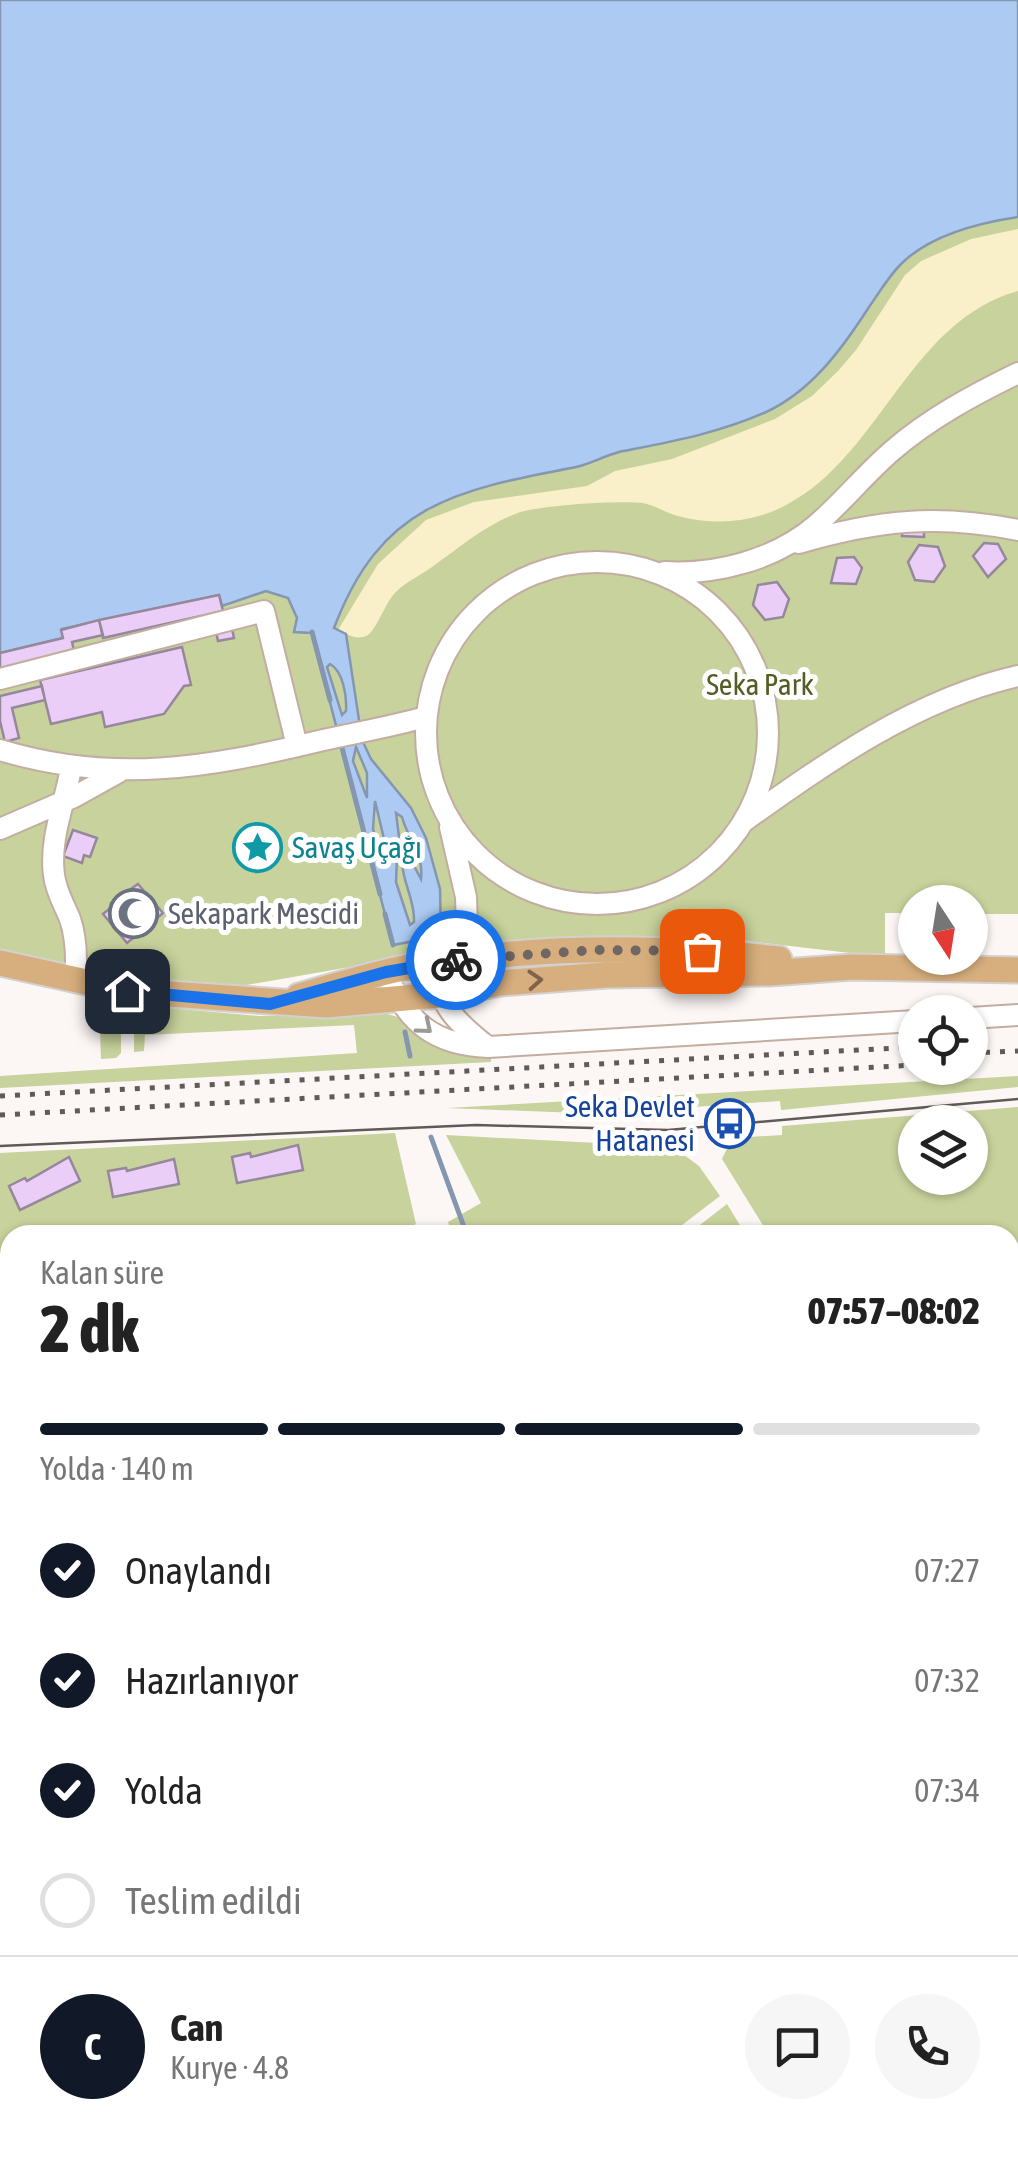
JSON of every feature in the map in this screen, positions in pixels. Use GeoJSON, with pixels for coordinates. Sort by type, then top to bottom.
{"type":"FeatureCollection","features":[{"type":"Feature","properties":{"kind":"main road"},"geometry":{"type":"LineString","coordinates":[[270,1004],[431,963],[646,949],[852,967],[1018,970]]}},
{"type":"Feature","properties":{"kind":"main road"},"geometry":{"type":"LineString","coordinates":[[0,963],[75,981],[172,997],[326,1005],[439,994],[500,983],[606,975],[770,973],[852,967]]}},
{"type":"Feature","properties":{"kind":"street"},"geometry":{"type":"LineString","coordinates":[[653,572],[686,586],[717,610],[750,651],[765,693],[768,738],[758,784],[734,828],[696,873],[664,893],[634,902],[588,906],[520,885],[471,846],[447,813],[430,777],[424,748],[425,716],[435,672],[451,639],[471,616],[524,579],[569,567],[610,565],[653,572],[700,572],[747,562],[773,551],[815,526],[896,447],[960,403],[1018,372]]}},
{"type":"Feature","properties":{"kind":"street"},"geometry":{"type":"LineString","coordinates":[[773,551],[906,520],[966,522],[1018,530]]}},
{"type":"Feature","properties":{"kind":"street"},"geometry":{"type":"LineString","coordinates":[[0,679],[264,611],[308,744]]}},
{"type":"Feature","properties":{"kind":"street"},"geometry":{"type":"LineString","coordinates":[[734,828],[864,740],[931,708],[1018,676]]}},
{"type":"Feature","properties":{"kind":"street"},"geometry":{"type":"LineString","coordinates":[[0,750],[72,768],[120,771],[223,762],[425,716]]}},
{"type":"Feature","properties":{"kind":"street"},"geometry":{"type":"LineString","coordinates":[[764,758],[798,782]]}},
{"type":"Feature","properties":{"kind":"street"},"geometry":{"type":"LineString","coordinates":[[72,768],[53,842],[53,864],[57,891],[76,945],[75,981]]}},
{"type":"Feature","properties":{"kind":"street"},"geometry":{"type":"LineString","coordinates":[[0,830],[120,771]]}},
{"type":"Feature","properties":{"kind":"street"},"geometry":{"type":"LineString","coordinates":[[447,813],[466,898],[468,958]]}},
{"type":"Feature","properties":{"kind":"street"},"geometry":{"type":"LineString","coordinates":[[431,963],[439,994],[459,1025],[488,1047]]}},
{"type":"Feature","properties":{"kind":"street"},"geometry":{"type":"LineString","coordinates":[[386,972],[396,999],[442,1040],[462,1046],[898,1022]]}},
{"type":"Feature","properties":{"kind":"street"},"geometry":{"type":"LineString","coordinates":[[988,1017],[1018,1015]]}},
{"type":"Feature","properties":{"kind":"green space","name":"Seka Park"},"geometry":{"type":"Polygon","coordinates":[[[1018,217],[1018,914],[988,914],[988,885],[898,885],[898,913],[885,913],[885,957],[739,940],[571,937],[419,955],[235,987],[146,981],[76,970],[0,951],[0,653],[135,613],[219,595],[222,605],[266,591],[290,601],[296,616],[295,632],[334,629],[375,555],[400,529],[428,510],[494,485],[710,432],[764,413],[796,393],[824,368],[900,265],[925,246],[987,223],[1018,217]]]}},
{"type":"Feature","properties":{"kind":"green space"},"geometry":{"type":"Polygon","coordinates":[[[99,998],[121,1008],[121,1053],[116,1058],[101,1059],[99,998]]]}},
{"type":"Feature","properties":{"kind":"green space"},"geometry":{"type":"Polygon","coordinates":[[[134,1005],[259,1016],[387,1014],[413,1025],[442,1048],[455,1053],[491,1053],[491,1062],[0,1088],[0,1076],[357,1053],[354,1025],[145,1035],[144,1051],[134,1052],[134,1005]]]}},
{"type":"Feature","properties":{"kind":"green space"},"geometry":{"type":"Polygon","coordinates":[[[1018,1076],[1018,1087],[781,1110],[780,1101],[679,1108],[680,1117],[447,1108],[898,1083],[988,1085],[988,1078],[1018,1076]]]}},
{"type":"Feature","properties":{"kind":"green space"},"geometry":{"type":"Polygon","coordinates":[[[1018,1107],[1018,1225],[763,1225],[722,1159],[732,1138],[782,1135],[782,1126],[898,1117],[898,1195],[988,1195],[988,1109],[1018,1107]]]}},
{"type":"Feature","properties":{"kind":"green space"},"geometry":{"type":"Polygon","coordinates":[[[395,1133],[416,1224],[0,1225],[0,1153],[395,1133]]]}},
{"type":"Feature","properties":{"kind":"green space"},"geometry":{"type":"Polygon","coordinates":[[[446,1135],[673,1147],[699,1166],[720,1196],[682,1225],[449,1225],[481,1203],[446,1135]]]}},
{"type":"Feature","properties":{"kind":"green space"},"geometry":{"type":"Polygon","coordinates":[[[727,1204],[740,1225],[700,1225],[727,1204]]]}},
{"type":"Feature","properties":{"kind":"sand"},"geometry":{"type":"Polygon","coordinates":[[[1018,229],[1018,291],[981,307],[950,330],[922,358],[848,454],[820,482],[788,504],[748,519],[720,522],[674,515],[632,502],[526,511],[482,531],[403,586],[366,636],[355,637],[338,630],[378,564],[426,520],[474,502],[587,486],[615,471],[672,459],[775,419],[812,396],[838,371],[905,275],[921,261],[971,239],[1018,229]]]}},
{"type":"Feature","properties":{"kind":"water"},"geometry":{"type":"Polygon","coordinates":[[[0,0],[1018,0],[1018,217],[955,232],[913,254],[892,274],[824,368],[781,404],[710,432],[460,495],[428,509],[400,528],[375,553],[353,586],[334,628],[346,634],[362,740],[371,759],[411,808],[426,838],[440,889],[441,936],[393,945],[312,633],[294,632],[297,618],[288,598],[266,591],[222,606],[219,595],[62,629],[63,638],[0,653],[0,0]],[[327,667],[342,715],[346,711],[343,684],[334,667],[327,667]],[[356,747],[353,761],[367,798],[367,773],[356,747]],[[375,801],[373,829],[384,863],[384,839],[375,801]],[[396,813],[399,837],[421,879],[418,854],[402,817],[396,813]],[[397,858],[396,882],[410,925],[414,922],[413,906],[402,862],[397,858]]]}},
{"type":"Feature","properties":{"kind":"building"},"geometry":{"type":"Polygon","coordinates":[[[903,527],[924,527],[924,537],[902,536],[903,527]]]}},
{"type":"Feature","properties":{"kind":"building"},"geometry":{"type":"Polygon","coordinates":[[[984,543],[998,544],[1006,559],[988,577],[973,556],[984,543]]]}},
{"type":"Feature","properties":{"kind":"building"},"geometry":{"type":"Polygon","coordinates":[[[919,545],[938,547],[945,566],[934,582],[915,580],[908,562],[919,545]]]}},
{"type":"Feature","properties":{"kind":"building"},"geometry":{"type":"Polygon","coordinates":[[[854,557],[862,568],[856,584],[831,583],[837,558],[854,557]]]}},
{"type":"Feature","properties":{"kind":"building"},"geometry":{"type":"Polygon","coordinates":[[[777,582],[789,599],[783,617],[765,620],[753,605],[758,585],[777,582]]]}},
{"type":"Feature","properties":{"kind":"building"},"geometry":{"type":"Polygon","coordinates":[[[219,595],[223,611],[103,638],[99,620],[219,595]]]}},
{"type":"Feature","properties":{"kind":"building"},"geometry":{"type":"Polygon","coordinates":[[[99,620],[103,635],[72,642],[74,651],[0,669],[0,653],[63,638],[61,630],[99,620]]]}},
{"type":"Feature","properties":{"kind":"building"},"geometry":{"type":"Polygon","coordinates":[[[231,624],[234,638],[218,641],[215,627],[231,624]]]}},
{"type":"Feature","properties":{"kind":"building"},"geometry":{"type":"Polygon","coordinates":[[[182,647],[191,685],[184,686],[164,714],[105,727],[102,712],[51,724],[40,680],[182,647]]]}},
{"type":"Feature","properties":{"kind":"building"},"geometry":{"type":"Polygon","coordinates":[[[42,686],[45,700],[12,708],[19,738],[5,742],[0,696],[42,686]]]}},
{"type":"Feature","properties":{"kind":"building"},"geometry":{"type":"Polygon","coordinates":[[[73,830],[97,838],[90,857],[84,855],[82,863],[63,856],[73,830]]]}},
{"type":"Feature","properties":{"kind":"building","name":"Sekapark Mescidi"},"geometry":{"type":"Polygon","coordinates":[[[138,884],[163,913],[127,943],[103,914],[113,906],[111,903],[138,884]]]}},
{"type":"Feature","properties":{"kind":"building"},"geometry":{"type":"Polygon","coordinates":[[[298,1145],[303,1170],[237,1183],[232,1157],[250,1153],[251,1157],[298,1145]]]}},
{"type":"Feature","properties":{"kind":"building"},"geometry":{"type":"Polygon","coordinates":[[[69,1157],[80,1181],[20,1210],[9,1186],[25,1178],[27,1181],[69,1157]]]}},
{"type":"Feature","properties":{"kind":"building"},"geometry":{"type":"Polygon","coordinates":[[[174,1159],[179,1184],[113,1197],[108,1171],[127,1171],[174,1159]]]}},
{"type":"Feature","properties":{"kind":"waterway"},"geometry":{"type":"LineString","coordinates":[[312,632],[330,700]]}},
{"type":"Feature","properties":{"kind":"waterway"},"geometry":{"type":"LineString","coordinates":[[340,740],[380,894]]}},
{"type":"Feature","properties":{"kind":"waterway"},"geometry":{"type":"LineString","coordinates":[[385,914],[393,945]]}},
{"type":"Feature","properties":{"kind":"waterway"},"geometry":{"type":"LineString","coordinates":[[405,1032],[410,1056]]}},
{"type":"Feature","properties":{"kind":"waterway"},"geometry":{"type":"LineString","coordinates":[[431,1137],[463,1225]]}},
{"type":"Feature","properties":{"kind":"tram line"},"geometry":{"type":"LineString","coordinates":[[0,1146],[476,1125],[668,1130],[1018,1099]]}},
{"type":"Feature","properties":{"kind":"railway"},"geometry":{"type":"LineString","coordinates":[[0,1096],[898,1048]]}},
{"type":"Feature","properties":{"kind":"railway"},"geometry":{"type":"LineString","coordinates":[[988,1052],[1018,1051]]}},
{"type":"Feature","properties":{"kind":"railway"},"geometry":{"type":"LineString","coordinates":[[0,1115],[898,1066]]}},
{"type":"Feature","properties":{"kind":"way so far"},"geometry":{"type":"LineString","coordinates":[[456,960],[595,950],[702,951]]}},
{"type":"Feature","properties":{"kind":"place","name":"Savaş Uçağı"},"geometry":{"type":"Point","coordinates":[257,848]}},
{"type":"Feature","properties":{"kind":"place","name":"Sekapark Mescidi"},"geometry":{"type":"Point","coordinates":[133,914]}},
{"type":"Feature","properties":{"kind":"place","name":"Seka Devlet Hatanesi"},"geometry":{"type":"Point","coordinates":[730,1124]}},
{"type":"Feature","properties":{"kind":"route"},"geometry":{"type":"LineString","coordinates":[[127,991],[270,1004],[386,972],[456,960]]}}]}
